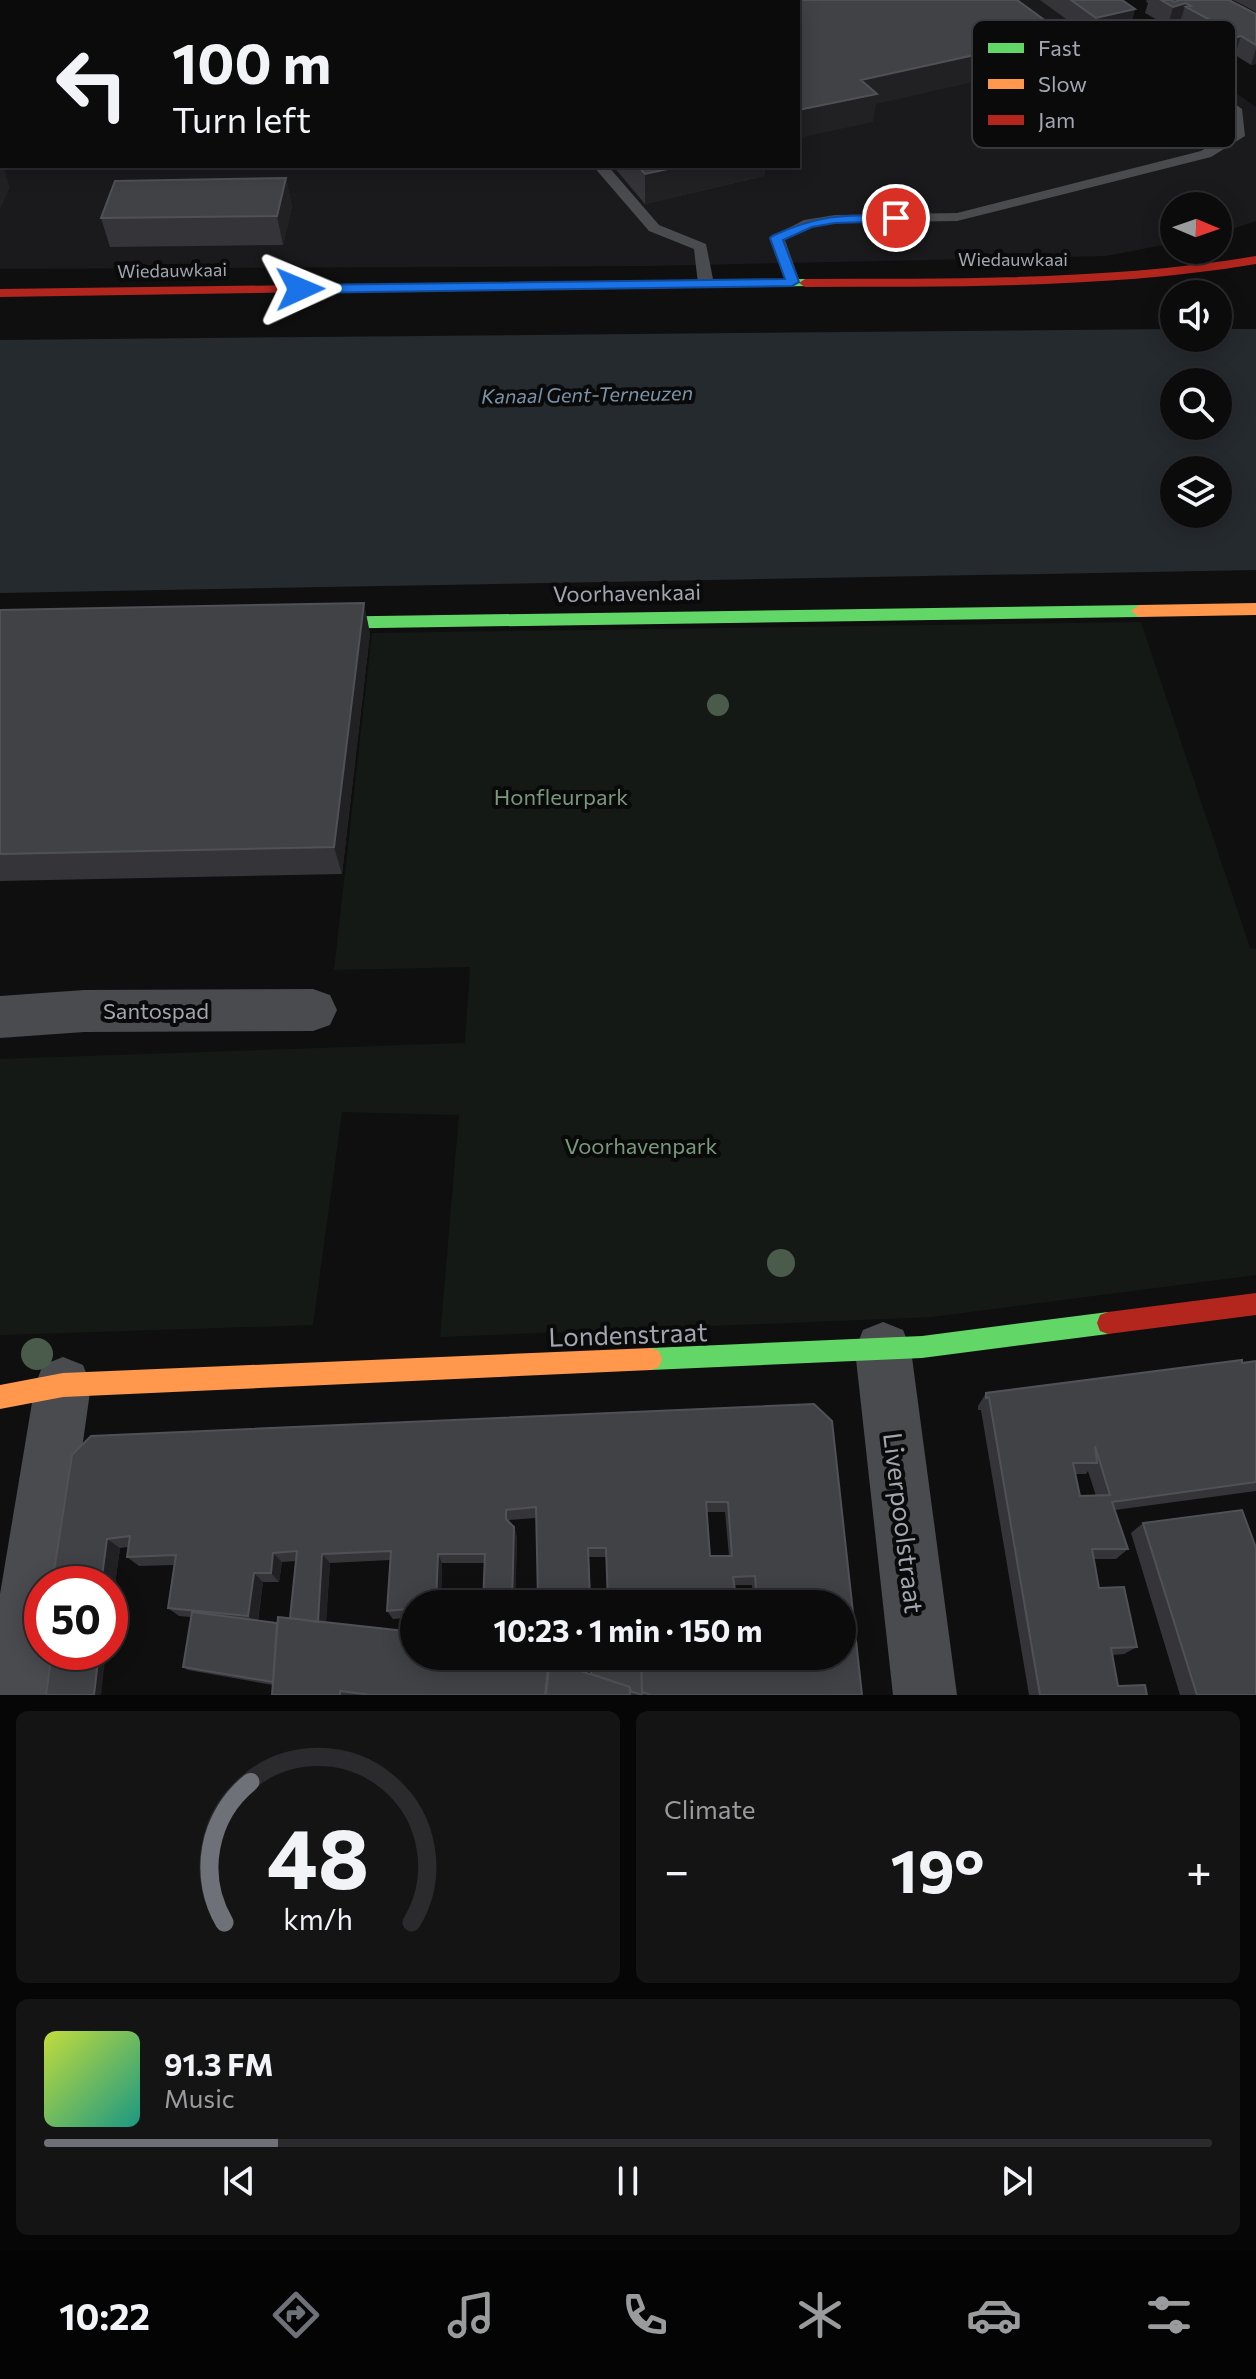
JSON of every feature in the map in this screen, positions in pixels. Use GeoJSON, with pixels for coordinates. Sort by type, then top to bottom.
{"type":"FeatureCollection","features":[{"type":"Feature","properties":{"kind":"street","name":"Wiedauwkaai"},"geometry":{"type":"LineString","coordinates":[[0,293],[1070,280],[1205,270],[1256,260]]}},
{"type":"Feature","properties":{"kind":"street","name":"Voorhavenkaai"},"geometry":{"type":"LineString","coordinates":[[294,624],[1256,609]]}},
{"type":"Feature","properties":{"kind":"street","name":"Santospad"},"geometry":{"type":"LineString","coordinates":[[0,1017],[84,1011],[313,1010]]}},
{"type":"Feature","properties":{"kind":"street","name":"Londenstraat"},"geometry":{"type":"LineString","coordinates":[[0,1397],[63,1385],[883,1350],[1256,1304]]}},
{"type":"Feature","properties":{"kind":"street","name":"Liverpoolstraat"},"geometry":{"type":"LineString","coordinates":[[883,1350],[925,1695]]}},
{"type":"Feature","properties":{"kind":"street"},"geometry":{"type":"LineString","coordinates":[[15,1695],[63,1385]]}},
{"type":"Feature","properties":{"kind":"lane"},"geometry":{"type":"LineString","coordinates":[[1009,0],[1035,20]]}},
{"type":"Feature","properties":{"kind":"lane"},"geometry":{"type":"LineString","coordinates":[[1236,111],[1236,137]]}},
{"type":"Feature","properties":{"kind":"lane"},"geometry":{"type":"LineString","coordinates":[[792,282],[777,238],[809,223],[835,219],[957,217],[1206,154],[1217,148]]}},
{"type":"Feature","properties":{"kind":"lane"},"geometry":{"type":"LineString","coordinates":[[602,168],[654,228],[701,247],[706,284]]}},
{"type":"Feature","properties":{"kind":"shaded area"},"geometry":{"type":"Polygon","coordinates":[[[800,0],[1101,0],[1130,20],[972,20],[972,148],[1236,148],[1236,93],[1256,107],[1256,221],[1232,229],[1232,192],[1160,192],[1160,246],[1106,256],[648,266],[0,269],[0,168],[800,168],[800,0]]]}},
{"type":"Feature","properties":{"kind":"green space"},"geometry":{"type":"Polygon","coordinates":[[[1141,622],[1250,948],[1256,949],[1256,1275],[932,1317],[440,1337],[459,1115],[342,1112],[313,1325],[0,1335],[0,1059],[465,1043],[470,967],[334,970],[372,633],[1141,622]]]}},
{"type":"Feature","properties":{"kind":"water","name":"Kanaal Gent-Terneuzen"},"geometry":{"type":"Polygon","coordinates":[[[1160,329],[1160,352],[1232,352],[1232,329],[1256,329],[1256,570],[0,593],[0,340],[1160,329]]]}},
{"type":"Feature","properties":{"kind":"building"},"geometry":{"type":"Polygon","coordinates":[[[800,0],[1017,0],[1044,20],[972,20],[972,56],[861,80],[877,94],[800,110],[800,0]]]}},
{"type":"Feature","properties":{"kind":"building"},"geometry":{"type":"Polygon","coordinates":[[[1071,0],[1122,0],[1135,9],[1096,18],[1071,0]]]}},
{"type":"Feature","properties":{"kind":"building"},"geometry":{"type":"Polygon","coordinates":[[[1161,0],[1229,0],[1256,14],[1256,45],[1241,36],[1236,38],[1236,20],[1210,20],[1186,7],[1191,6],[1186,3],[1173,7],[1161,0]]]}},
{"type":"Feature","properties":{"kind":"building"},"geometry":{"type":"Polygon","coordinates":[[[640,168],[673,168],[645,174],[640,168]]]}},
{"type":"Feature","properties":{"kind":"building"},"geometry":{"type":"Polygon","coordinates":[[[286,178],[277,216],[101,218],[115,181],[286,178]]]}},
{"type":"Feature","properties":{"kind":"building"},"geometry":{"type":"Polygon","coordinates":[[[364,603],[334,847],[0,854],[0,610],[364,603]]]}},
{"type":"Feature","properties":{"kind":"building"},"geometry":{"type":"Polygon","coordinates":[[[1242,1360],[1242,1363],[1256,1361],[1256,1482],[1112,1502],[1128,1549],[1092,1549],[1099,1588],[1124,1587],[1137,1647],[1111,1648],[1118,1686],[1145,1685],[1147,1695],[1040,1695],[986,1393],[1242,1360]],[[1095,1446],[1097,1463],[1073,1463],[1080,1496],[1110,1495],[1095,1446]]]}},
{"type":"Feature","properties":{"kind":"building"},"geometry":{"type":"Polygon","coordinates":[[[814,1404],[832,1421],[851,1590],[756,1590],[755,1576],[733,1577],[735,1590],[608,1590],[606,1548],[588,1548],[590,1590],[538,1590],[536,1507],[506,1510],[506,1519],[514,1527],[512,1590],[484,1590],[485,1554],[438,1554],[437,1590],[400,1590],[400,1610],[387,1611],[391,1551],[322,1554],[318,1622],[290,1618],[297,1551],[273,1553],[271,1573],[254,1573],[248,1616],[168,1608],[176,1555],[127,1557],[130,1536],[107,1539],[103,1566],[55,1566],[72,1455],[91,1436],[814,1404]],[[706,1502],[710,1556],[732,1556],[728,1502],[706,1502]]]}},
{"type":"Feature","properties":{"kind":"building"},"geometry":{"type":"Polygon","coordinates":[[[1242,1510],[1256,1548],[1256,1695],[1197,1695],[1143,1523],[1242,1510]]]}},
{"type":"Feature","properties":{"kind":"building"},"geometry":{"type":"Polygon","coordinates":[[[192,1612],[277,1623],[273,1682],[183,1667],[192,1612]]]}},
{"type":"Feature","properties":{"kind":"building"},"geometry":{"type":"Polygon","coordinates":[[[278,1617],[400,1630],[400,1670],[548,1670],[545,1695],[371,1695],[340,1691],[340,1695],[272,1695],[278,1617]]]}},
{"type":"Feature","properties":{"kind":"building"},"geometry":{"type":"Polygon","coordinates":[[[856,1640],[862,1695],[651,1695],[642,1692],[641,1670],[856,1670],[856,1640]]]}},
{"type":"Feature","properties":{"kind":"building"},"geometry":{"type":"Polygon","coordinates":[[[49,1670],[97,1670],[94,1695],[46,1695],[49,1670]]]}},
{"type":"Feature","properties":{"kind":"building"},"geometry":{"type":"Polygon","coordinates":[[[549,1670],[578,1670],[630,1687],[630,1695],[546,1695],[549,1670]]]}},
{"type":"Feature","properties":{"kind":"building"},"geometry":{"type":"Polygon","coordinates":[[[591,1670],[641,1670],[642,1695],[630,1691],[630,1687],[591,1674],[591,1670]]]}},
{"type":"Feature","properties":{"kind":"traffic: fast"},"geometry":{"type":"LineString","coordinates":[[379,288],[805,283]]}},
{"type":"Feature","properties":{"kind":"traffic: fast"},"geometry":{"type":"LineString","coordinates":[[311,623],[1139,611]]}},
{"type":"Feature","properties":{"kind":"traffic: fast"},"geometry":{"type":"LineString","coordinates":[[651,1359],[922,1347],[1108,1323]]}},
{"type":"Feature","properties":{"kind":"traffic: slow"},"geometry":{"type":"LineString","coordinates":[[1139,611],[1256,609]]}},
{"type":"Feature","properties":{"kind":"traffic: slow"},"geometry":{"type":"LineString","coordinates":[[0,1397],[63,1385],[651,1359]]}},
{"type":"Feature","properties":{"kind":"traffic: jam"},"geometry":{"type":"LineString","coordinates":[[805,283],[1032,282],[1145,276],[1256,260]]}},
{"type":"Feature","properties":{"kind":"traffic: jam"},"geometry":{"type":"LineString","coordinates":[[0,293],[379,288]]}},
{"type":"Feature","properties":{"kind":"traffic: jam"},"geometry":{"type":"LineString","coordinates":[[1108,1323],[1256,1304]]}},
{"type":"Feature","properties":{"kind":"route"},"geometry":{"type":"LineString","coordinates":[[300,289],[792,282],[777,238],[809,223],[835,219],[896,218]]}},
{"type":"Feature","properties":{"kind":"park label","name":"Honfleurpark"},"geometry":{"type":"Point","coordinates":[561,797]}},
{"type":"Feature","properties":{"kind":"park label","name":"Voorhavenpark"},"geometry":{"type":"Point","coordinates":[641,1146]}}]}
